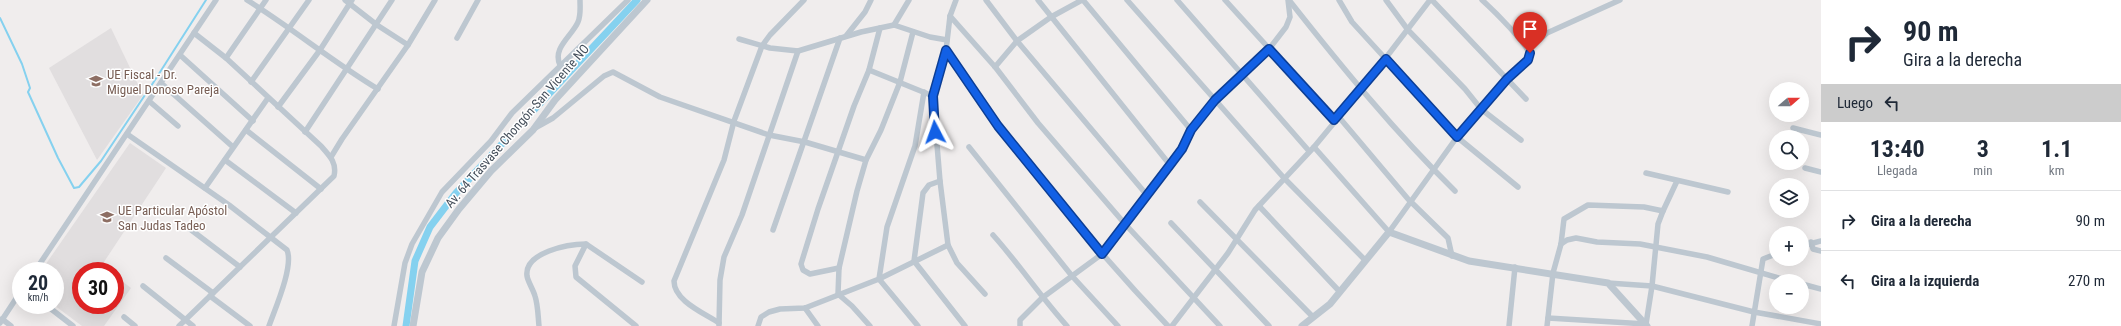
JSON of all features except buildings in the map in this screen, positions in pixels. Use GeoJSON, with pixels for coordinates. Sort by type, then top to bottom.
{"type":"FeatureCollection","features":[{"type":"Feature","properties":{"kind":"street"},"geometry":{"type":"LineString","coordinates":[[41,262],[216,0]]}},
{"type":"Feature","properties":{"kind":"street"},"geometry":{"type":"LineString","coordinates":[[247,0],[290,27],[347,70],[378,90]]}},
{"type":"Feature","properties":{"kind":"street"},"geometry":{"type":"LineString","coordinates":[[226,58],[266,0]]}},
{"type":"Feature","properties":{"kind":"street"},"geometry":{"type":"LineString","coordinates":[[251,82],[310,0]]}},
{"type":"Feature","properties":{"kind":"street"},"geometry":{"type":"LineString","coordinates":[[305,132],[377,25],[392,0]]}},
{"type":"Feature","properties":{"kind":"street"},"geometry":{"type":"LineString","coordinates":[[331,157],[408,45],[435,0]]}},
{"type":"Feature","properties":{"kind":"street"},"geometry":{"type":"LineString","coordinates":[[457,38],[478,0]]}},
{"type":"Feature","properties":{"kind":"street"},"geometry":{"type":"LineString","coordinates":[[560,65],[559,50],[578,23],[580,15],[580,0]]}},
{"type":"Feature","properties":{"kind":"street"},"geometry":{"type":"LineString","coordinates":[[394,326],[405,264],[412,244],[442,192],[491,141],[512,113],[628,0]]}},
{"type":"Feature","properties":{"kind":"street","name":"Av. 64 Trasvase Chongón-San Vicente NO"},"geometry":{"type":"LineString","coordinates":[[413,326],[422,272],[438,238],[459,208],[491,171],[533,130],[555,100],[647,0]]}},
{"type":"Feature","properties":{"kind":"street"},"geometry":{"type":"LineString","coordinates":[[719,325],[679,295],[674,288],[674,280],[724,160],[734,121],[762,46],[770,35],[804,0]]}},
{"type":"Feature","properties":{"kind":"street"},"geometry":{"type":"LineString","coordinates":[[773,230],[843,37],[865,12],[871,0]]}},
{"type":"Feature","properties":{"kind":"street"},"geometry":{"type":"LineString","coordinates":[[894,26],[909,0]]}},
{"type":"Feature","properties":{"kind":"street"},"geometry":{"type":"LineString","coordinates":[[956,0],[950,16],[946,50],[933,96],[940,181],[948,245],[957,263],[985,294]]}},
{"type":"Feature","properties":{"kind":"street"},"geometry":{"type":"LineString","coordinates":[[986,0],[1017,41],[1146,194]]}},
{"type":"Feature","properties":{"kind":"street"},"geometry":{"type":"LineString","coordinates":[[1038,0],[1170,165]]}},
{"type":"Feature","properties":{"kind":"street"},"geometry":{"type":"LineString","coordinates":[[995,67],[1017,41],[1051,17],[1082,0],[1191,130]]}},
{"type":"Feature","properties":{"kind":"street"},"geometry":{"type":"LineString","coordinates":[[1127,0],[1284,178],[1365,260]]}},
{"type":"Feature","properties":{"kind":"street"},"geometry":{"type":"LineString","coordinates":[[1177,0],[1242,75],[1389,232],[1469,261],[1553,273],[1608,283],[1652,286],[1754,312],[1821,324]]}},
{"type":"Feature","properties":{"kind":"street"},"geometry":{"type":"LineString","coordinates":[[1225,0],[1269,49],[1336,118],[1410,200],[1448,238],[1452,256]]}},
{"type":"Feature","properties":{"kind":"street"},"geometry":{"type":"LineString","coordinates":[[1020,326],[1020,320],[1042,298],[1102,254],[1146,194],[1182,149],[1191,130],[1215,100],[1269,49],[1288,23],[1288,0]]}},
{"type":"Feature","properties":{"kind":"street"},"geometry":{"type":"LineString","coordinates":[[1288,0],[1362,89],[1433,170],[1455,191]]}},
{"type":"Feature","properties":{"kind":"street"},"geometry":{"type":"LineString","coordinates":[[1339,0],[1352,22],[1457,137],[1518,186]]}},
{"type":"Feature","properties":{"kind":"street"},"geometry":{"type":"LineString","coordinates":[[1386,0],[1408,30],[1465,89],[1480,109],[1521,140]]}},
{"type":"Feature","properties":{"kind":"street"},"geometry":{"type":"LineString","coordinates":[[1172,326],[1237,239],[1259,206],[1311,149],[1362,89],[1431,0],[1526,99]]}},
{"type":"Feature","properties":{"kind":"street"},"geometry":{"type":"LineString","coordinates":[[1302,326],[1330,304],[1389,232],[1410,200],[1457,137],[1507,79],[1528,60],[1530,56],[1528,50],[1482,0]]}},
{"type":"Feature","properties":{"kind":"street"},"geometry":{"type":"LineString","coordinates":[[1528,50],[1547,33],[1620,0]]}},
{"type":"Feature","properties":{"kind":"street"},"geometry":{"type":"LineString","coordinates":[[278,107],[320,50],[349,1],[377,25],[408,45]]}},
{"type":"Feature","properties":{"kind":"street"},"geometry":{"type":"LineString","coordinates":[[950,16],[995,67],[1038,123],[1125,224],[1220,326]]}},
{"type":"Feature","properties":{"kind":"street"},"geometry":{"type":"LineString","coordinates":[[739,39],[762,46],[798,51],[843,37],[894,26],[947,40]]}},
{"type":"Feature","properties":{"kind":"street"},"geometry":{"type":"LineString","coordinates":[[839,268],[810,274],[803,270],[801,264],[854,106],[869,70],[880,28]]}},
{"type":"Feature","properties":{"kind":"street"},"geometry":{"type":"LineString","coordinates":[[838,294],[839,268],[856,191],[866,160],[881,130],[900,82],[913,32]]}},
{"type":"Feature","properties":{"kind":"street"},"geometry":{"type":"LineString","coordinates":[[179,326],[334,176],[336,167],[331,157],[305,132],[226,58],[194,33]]}},
{"type":"Feature","properties":{"kind":"street"},"geometry":{"type":"LineString","coordinates":[[946,50],[998,126],[1119,275],[1168,326]]}},
{"type":"Feature","properties":{"kind":"street"},"geometry":{"type":"LineString","coordinates":[[719,325],[720,280],[724,257],[742,214],[798,51]]}},
{"type":"Feature","properties":{"kind":"street"},"geometry":{"type":"LineString","coordinates":[[180,55],[253,121]]}},
{"type":"Feature","properties":{"kind":"street"},"geometry":{"type":"LineString","coordinates":[[869,70],[933,96]]}},
{"type":"Feature","properties":{"kind":"street"},"geometry":{"type":"LineString","coordinates":[[533,130],[553,118],[604,76],[613,72],[660,96],[734,121],[769,135],[805,142],[866,160]]}},
{"type":"Feature","properties":{"kind":"street"},"geometry":{"type":"LineString","coordinates":[[161,83],[233,147]]}},
{"type":"Feature","properties":{"kind":"street"},"geometry":{"type":"LineString","coordinates":[[918,326],[879,279],[886,227],[915,146],[924,92]]}},
{"type":"Feature","properties":{"kind":"street"},"geometry":{"type":"LineString","coordinates":[[205,188],[268,98]]}},
{"type":"Feature","properties":{"kind":"street"},"geometry":{"type":"LineString","coordinates":[[149,101],[178,126]]}},
{"type":"Feature","properties":{"kind":"street"},"geometry":{"type":"LineString","coordinates":[[1793,128],[1821,135]]}},
{"type":"Feature","properties":{"kind":"street"},"geometry":{"type":"LineString","coordinates":[[246,130],[321,189]]}},
{"type":"Feature","properties":{"kind":"street"},"geometry":{"type":"LineString","coordinates":[[127,134],[205,188],[272,237],[287,250],[290,256],[288,267],[269,326]]}},
{"type":"Feature","properties":{"kind":"street"},"geometry":{"type":"LineString","coordinates":[[969,147],[1072,276],[1118,326]]}},
{"type":"Feature","properties":{"kind":"street"},"geometry":{"type":"LineString","coordinates":[[225,160],[296,213]]}},
{"type":"Feature","properties":{"kind":"street"},"geometry":{"type":"LineString","coordinates":[[1809,169],[1821,172]]}},
{"type":"Feature","properties":{"kind":"street"},"geometry":{"type":"LineString","coordinates":[[1646,174],[1728,192]]}},
{"type":"Feature","properties":{"kind":"street"},"geometry":{"type":"LineString","coordinates":[[940,181],[929,185],[923,193],[914,260],[965,326]]}},
{"type":"Feature","properties":{"kind":"street"},"geometry":{"type":"LineString","coordinates":[[1646,325],[1652,286],[1658,224],[1677,181]]}},
{"type":"Feature","properties":{"kind":"street"},"geometry":{"type":"LineString","coordinates":[[1200,202],[1313,317]]}},
{"type":"Feature","properties":{"kind":"street"},"geometry":{"type":"LineString","coordinates":[[1547,326],[1553,273],[1561,244],[1564,219],[1588,205],[1644,207],[1663,211]]}},
{"type":"Feature","properties":{"kind":"street"},"geometry":{"type":"LineString","coordinates":[[1259,206],[1340,292]]}},
{"type":"Feature","properties":{"kind":"street"},"geometry":{"type":"LineString","coordinates":[[1171,223],[1269,326]]}},
{"type":"Feature","properties":{"kind":"street"},"geometry":{"type":"LineString","coordinates":[[186,226],[240,267]]}},
{"type":"Feature","properties":{"kind":"street"},"geometry":{"type":"LineString","coordinates":[[993,235],[1042,298],[1067,326]]}},
{"type":"Feature","properties":{"kind":"street"},"geometry":{"type":"LineString","coordinates":[[1561,244],[1567,240],[1576,238],[1597,242],[1640,244],[1706,257],[1769,275]]}},
{"type":"Feature","properties":{"kind":"street"},"geometry":{"type":"LineString","coordinates":[[1809,243],[1821,241]]}},
{"type":"Feature","properties":{"kind":"street"},"geometry":{"type":"LineString","coordinates":[[1812,242],[1813,249],[1821,251]]}},
{"type":"Feature","properties":{"kind":"street"},"geometry":{"type":"LineString","coordinates":[[539,326],[535,295],[527,276],[529,265],[545,251],[586,244],[642,282]]}},
{"type":"Feature","properties":{"kind":"street"},"geometry":{"type":"LineString","coordinates":[[586,244],[575,266],[576,277],[636,326]]}},
{"type":"Feature","properties":{"kind":"street"},"geometry":{"type":"LineString","coordinates":[[758,326],[761,317],[769,312],[780,309],[805,308],[879,279],[914,260],[948,245]]}},
{"type":"Feature","properties":{"kind":"street"},"geometry":{"type":"LineString","coordinates":[[1752,326],[1763,260],[1769,257]]}},
{"type":"Feature","properties":{"kind":"street"},"geometry":{"type":"LineString","coordinates":[[166,258],[250,326]]}},
{"type":"Feature","properties":{"kind":"street"},"geometry":{"type":"LineString","coordinates":[[1509,326],[1515,267]]}},
{"type":"Feature","properties":{"kind":"street"},"geometry":{"type":"LineString","coordinates":[[1608,283],[1646,325]]}},
{"type":"Feature","properties":{"kind":"street"},"geometry":{"type":"LineString","coordinates":[[144,286],[193,326]]}},
{"type":"Feature","properties":{"kind":"street"},"geometry":{"type":"LineString","coordinates":[[1809,286],[1821,289]]}},
{"type":"Feature","properties":{"kind":"street"},"geometry":{"type":"LineString","coordinates":[[838,294],[852,306],[870,326]]}},
{"type":"Feature","properties":{"kind":"street"},"geometry":{"type":"LineString","coordinates":[[11,326],[1,321],[12,304]]}},
{"type":"Feature","properties":{"kind":"street"},"geometry":{"type":"LineString","coordinates":[[805,308],[818,326]]}},
{"type":"Feature","properties":{"kind":"street"},"geometry":{"type":"LineString","coordinates":[[58,314],[73,326]]}},
{"type":"Feature","properties":{"kind":"street"},"geometry":{"type":"LineString","coordinates":[[124,317],[135,326]]}},
{"type":"Feature","properties":{"kind":"street"},"geometry":{"type":"LineString","coordinates":[[1548,318],[1646,325]]}},
{"type":"Feature","properties":{"kind":"shaded area","name":"UE Fiscal - Dr. Miguel Donoso Pareja"},"geometry":{"type":"Polygon","coordinates":[[[111,28],[143,95],[97,160],[49,68],[111,28]]]}},
{"type":"Feature","properties":{"kind":"shaded area","name":"UE Particular Apóstol San Judas Tadeo"},"geometry":{"type":"Polygon","coordinates":[[[130,143],[166,168],[104,262],[72,262],[72,314],[113,314],[104,326],[82,326],[64,312],[64,262],[47,262],[130,143]]]}},
{"type":"Feature","properties":{"kind":"shaded area","name":"UE Particular Apóstol San Judas Tadeo"},"geometry":{"type":"Polygon","coordinates":[[[124,283],[131,288],[124,298],[124,283]]]}},
{"type":"Feature","properties":{"kind":"waterway"},"geometry":{"type":"LineString","coordinates":[[0,18],[22,64],[30,88],[28,92],[58,158],[74,188],[79,187],[101,161],[206,0]]}},
{"type":"Feature","properties":{"kind":"waterway"},"geometry":{"type":"LineString","coordinates":[[406,326],[415,261],[430,227],[456,193],[637,0]]}},
{"type":"Feature","properties":{"kind":"place","name":"UE Fiscal - Dr. Miguel Donoso Pareja"},"geometry":{"type":"Point","coordinates":[96,81]}},
{"type":"Feature","properties":{"kind":"place","name":"UE Particular Apóstol San Judas Tadeo"},"geometry":{"type":"Point","coordinates":[107,217]}},
{"type":"Feature","properties":{"kind":"route"},"geometry":{"type":"LineString","coordinates":[[935,132],[933,96],[946,50],[998,126],[1054,197],[1102,254],[1146,194],[1182,149],[1191,130],[1215,100],[1269,49],[1334,120],[1386,59],[1457,137],[1507,79],[1528,60],[1530,53]]}}]}
